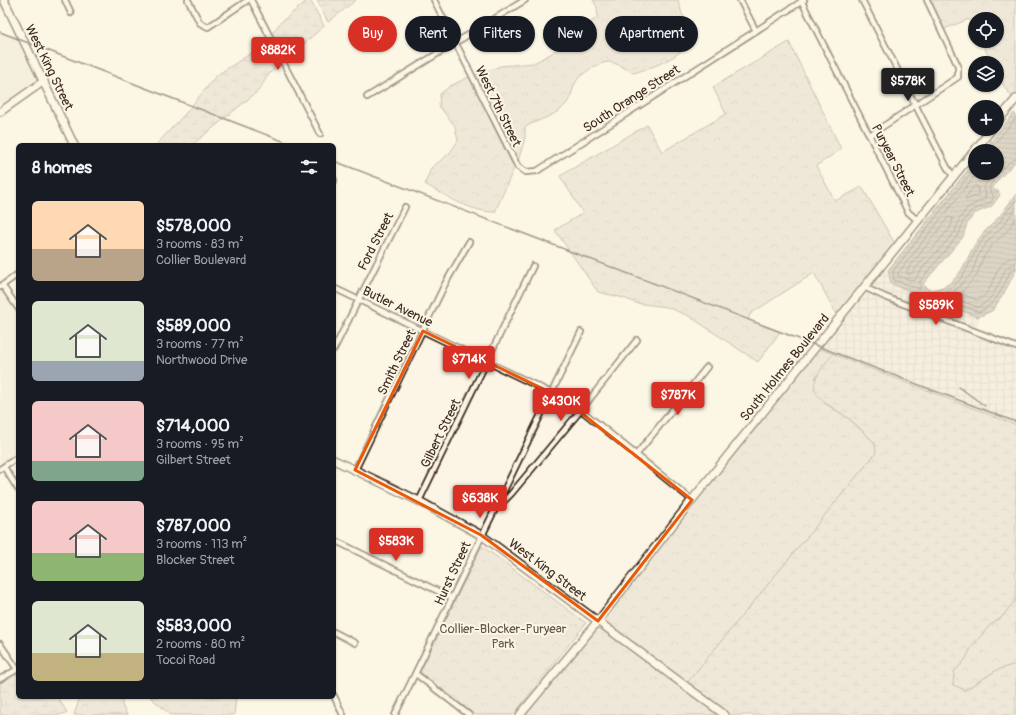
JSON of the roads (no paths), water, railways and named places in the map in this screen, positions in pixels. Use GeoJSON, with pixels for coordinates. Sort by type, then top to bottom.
{"type":"FeatureCollection","features":[{"type":"Feature","properties":{"kind":"main road","name":"West King Street"},"geometry":{"type":"LineString","coordinates":[[4,0],[73,143]]}},
{"type":"Feature","properties":{"kind":"main road"},"geometry":{"type":"LineString","coordinates":[[0,112],[44,81]]}},
{"type":"Feature","properties":{"kind":"main road"},"geometry":{"type":"LineString","coordinates":[[1004,114],[1016,99]]}},
{"type":"Feature","properties":{"kind":"main road","name":"South Holmes Boulevard"},"geometry":{"type":"LineString","coordinates":[[520,715],[598,621],[692,500],[986,136]]}},
{"type":"Feature","properties":{"kind":"main road","name":"West King Street"},"geometry":{"type":"LineString","coordinates":[[336,461],[419,501],[481,535],[725,715]]}},
{"type":"Feature","properties":{"kind":"street"},"geometry":{"type":"LineString","coordinates":[[65,0],[71,13]]}},
{"type":"Feature","properties":{"kind":"street"},"geometry":{"type":"LineString","coordinates":[[188,0],[200,23],[205,26],[210,26],[248,0]]}},
{"type":"Feature","properties":{"kind":"street"},"geometry":{"type":"LineString","coordinates":[[251,0],[320,134]]}},
{"type":"Feature","properties":{"kind":"street","name":"West 7th Street"},"geometry":{"type":"LineString","coordinates":[[434,0],[442,16]]}},
{"type":"Feature","properties":{"kind":"street"},"geometry":{"type":"LineString","coordinates":[[461,38],[525,0]]}},
{"type":"Feature","properties":{"kind":"street"},"geometry":{"type":"LineString","coordinates":[[740,0],[756,31]]}},
{"type":"Feature","properties":{"kind":"street"},"geometry":{"type":"LineString","coordinates":[[862,0],[946,167],[953,176]]}},
{"type":"Feature","properties":{"kind":"street"},"geometry":{"type":"LineString","coordinates":[[870,136],[958,77],[959,70],[927,0]]}},
{"type":"Feature","properties":{"kind":"street","name":"South Orange Street"},"geometry":{"type":"LineString","coordinates":[[528,173],[537,171],[802,1]]}},
{"type":"Feature","properties":{"kind":"street","name":"Puryear Street"},"geometry":{"type":"LineString","coordinates":[[802,1],[908,212],[917,220]]}},
{"type":"Feature","properties":{"kind":"street"},"geometry":{"type":"LineString","coordinates":[[367,97],[439,52]]}},
{"type":"Feature","properties":{"kind":"street","name":"West 7th Street"},"geometry":{"type":"LineString","coordinates":[[460,52],[518,167],[528,173]]}},
{"type":"Feature","properties":{"kind":"street","name":"Ford Street"},"geometry":{"type":"LineString","coordinates":[[336,345],[405,207]]}},
{"type":"Feature","properties":{"kind":"street","name":"Smith Street"},"geometry":{"type":"LineString","coordinates":[[354,470],[445,284],[469,242]]}},
{"type":"Feature","properties":{"kind":"street","name":"Gilbert Street"},"geometry":{"type":"LineString","coordinates":[[419,501],[488,362],[533,266]]}},
{"type":"Feature","properties":{"kind":"street"},"geometry":{"type":"LineString","coordinates":[[16,275],[1,286],[16,305]]}},
{"type":"Feature","properties":{"kind":"street"},"geometry":{"type":"LineString","coordinates":[[864,287],[885,297],[1016,347]]}},
{"type":"Feature","properties":{"kind":"street","name":"Butler Avenue"},"geometry":{"type":"LineString","coordinates":[[336,289],[551,392],[581,410],[692,500]]}},
{"type":"Feature","properties":{"kind":"street","name":"Hurst Street"},"geometry":{"type":"LineString","coordinates":[[396,715],[481,535],[581,332]]}},
{"type":"Feature","properties":{"kind":"street"},"geometry":{"type":"LineString","coordinates":[[493,512],[511,494],[637,340]]}},
{"type":"Feature","properties":{"kind":"street"},"geometry":{"type":"LineString","coordinates":[[636,455],[707,367]]}},
{"type":"Feature","properties":{"kind":"street"},"geometry":{"type":"LineString","coordinates":[[16,458],[2,468],[16,486]]}},
{"type":"Feature","properties":{"kind":"street"},"geometry":{"type":"LineString","coordinates":[[336,541],[452,598]]}},
{"type":"Feature","properties":{"kind":"street"},"geometry":{"type":"LineString","coordinates":[[336,633],[355,643]]}},
{"type":"Feature","properties":{"kind":"street"},"geometry":{"type":"LineString","coordinates":[[0,644],[16,666]]}},
{"type":"Feature","properties":{"kind":"street"},"geometry":{"type":"LineString","coordinates":[[0,679],[16,670]]}},
{"type":"Feature","properties":{"kind":"street"},"geometry":{"type":"LineString","coordinates":[[416,674],[469,715]]}},
{"type":"Feature","properties":{"kind":"street"},"geometry":{"type":"LineString","coordinates":[[335,699],[343,715]]}},
{"type":"Feature","properties":{"kind":"water"},"geometry":{"type":"Polygon","coordinates":[[[1014,113],[1016,115],[1016,161],[1004,174],[1004,144],[989,144],[995,136],[1004,136],[1004,125],[1014,113]]]}},
{"type":"Feature","properties":{"kind":"water"},"geometry":{"type":"Polygon","coordinates":[[[968,170],[968,180],[998,180],[992,189],[998,191],[1000,195],[992,206],[974,214],[967,224],[963,237],[923,284],[929,290],[940,288],[949,284],[956,278],[974,245],[983,233],[1001,215],[1016,194],[1016,270],[1004,293],[992,311],[978,317],[891,284],[888,270],[968,170]]]}},
{"type":"Feature","properties":{"kind":"railway"},"geometry":{"type":"LineString","coordinates":[[0,32],[288,143]]}},
{"type":"Feature","properties":{"kind":"railway"},"geometry":{"type":"LineString","coordinates":[[336,162],[1016,422]]}},
{"type":"Feature","properties":{"kind":"railway"},"geometry":{"type":"LineString","coordinates":[[959,387],[985,406]]}},
{"type":"Feature","properties":{"kind":"park label","name":"Collier-Blocker-Puryear Park"},"geometry":{"type":"Point","coordinates":[503,636]}}]}
